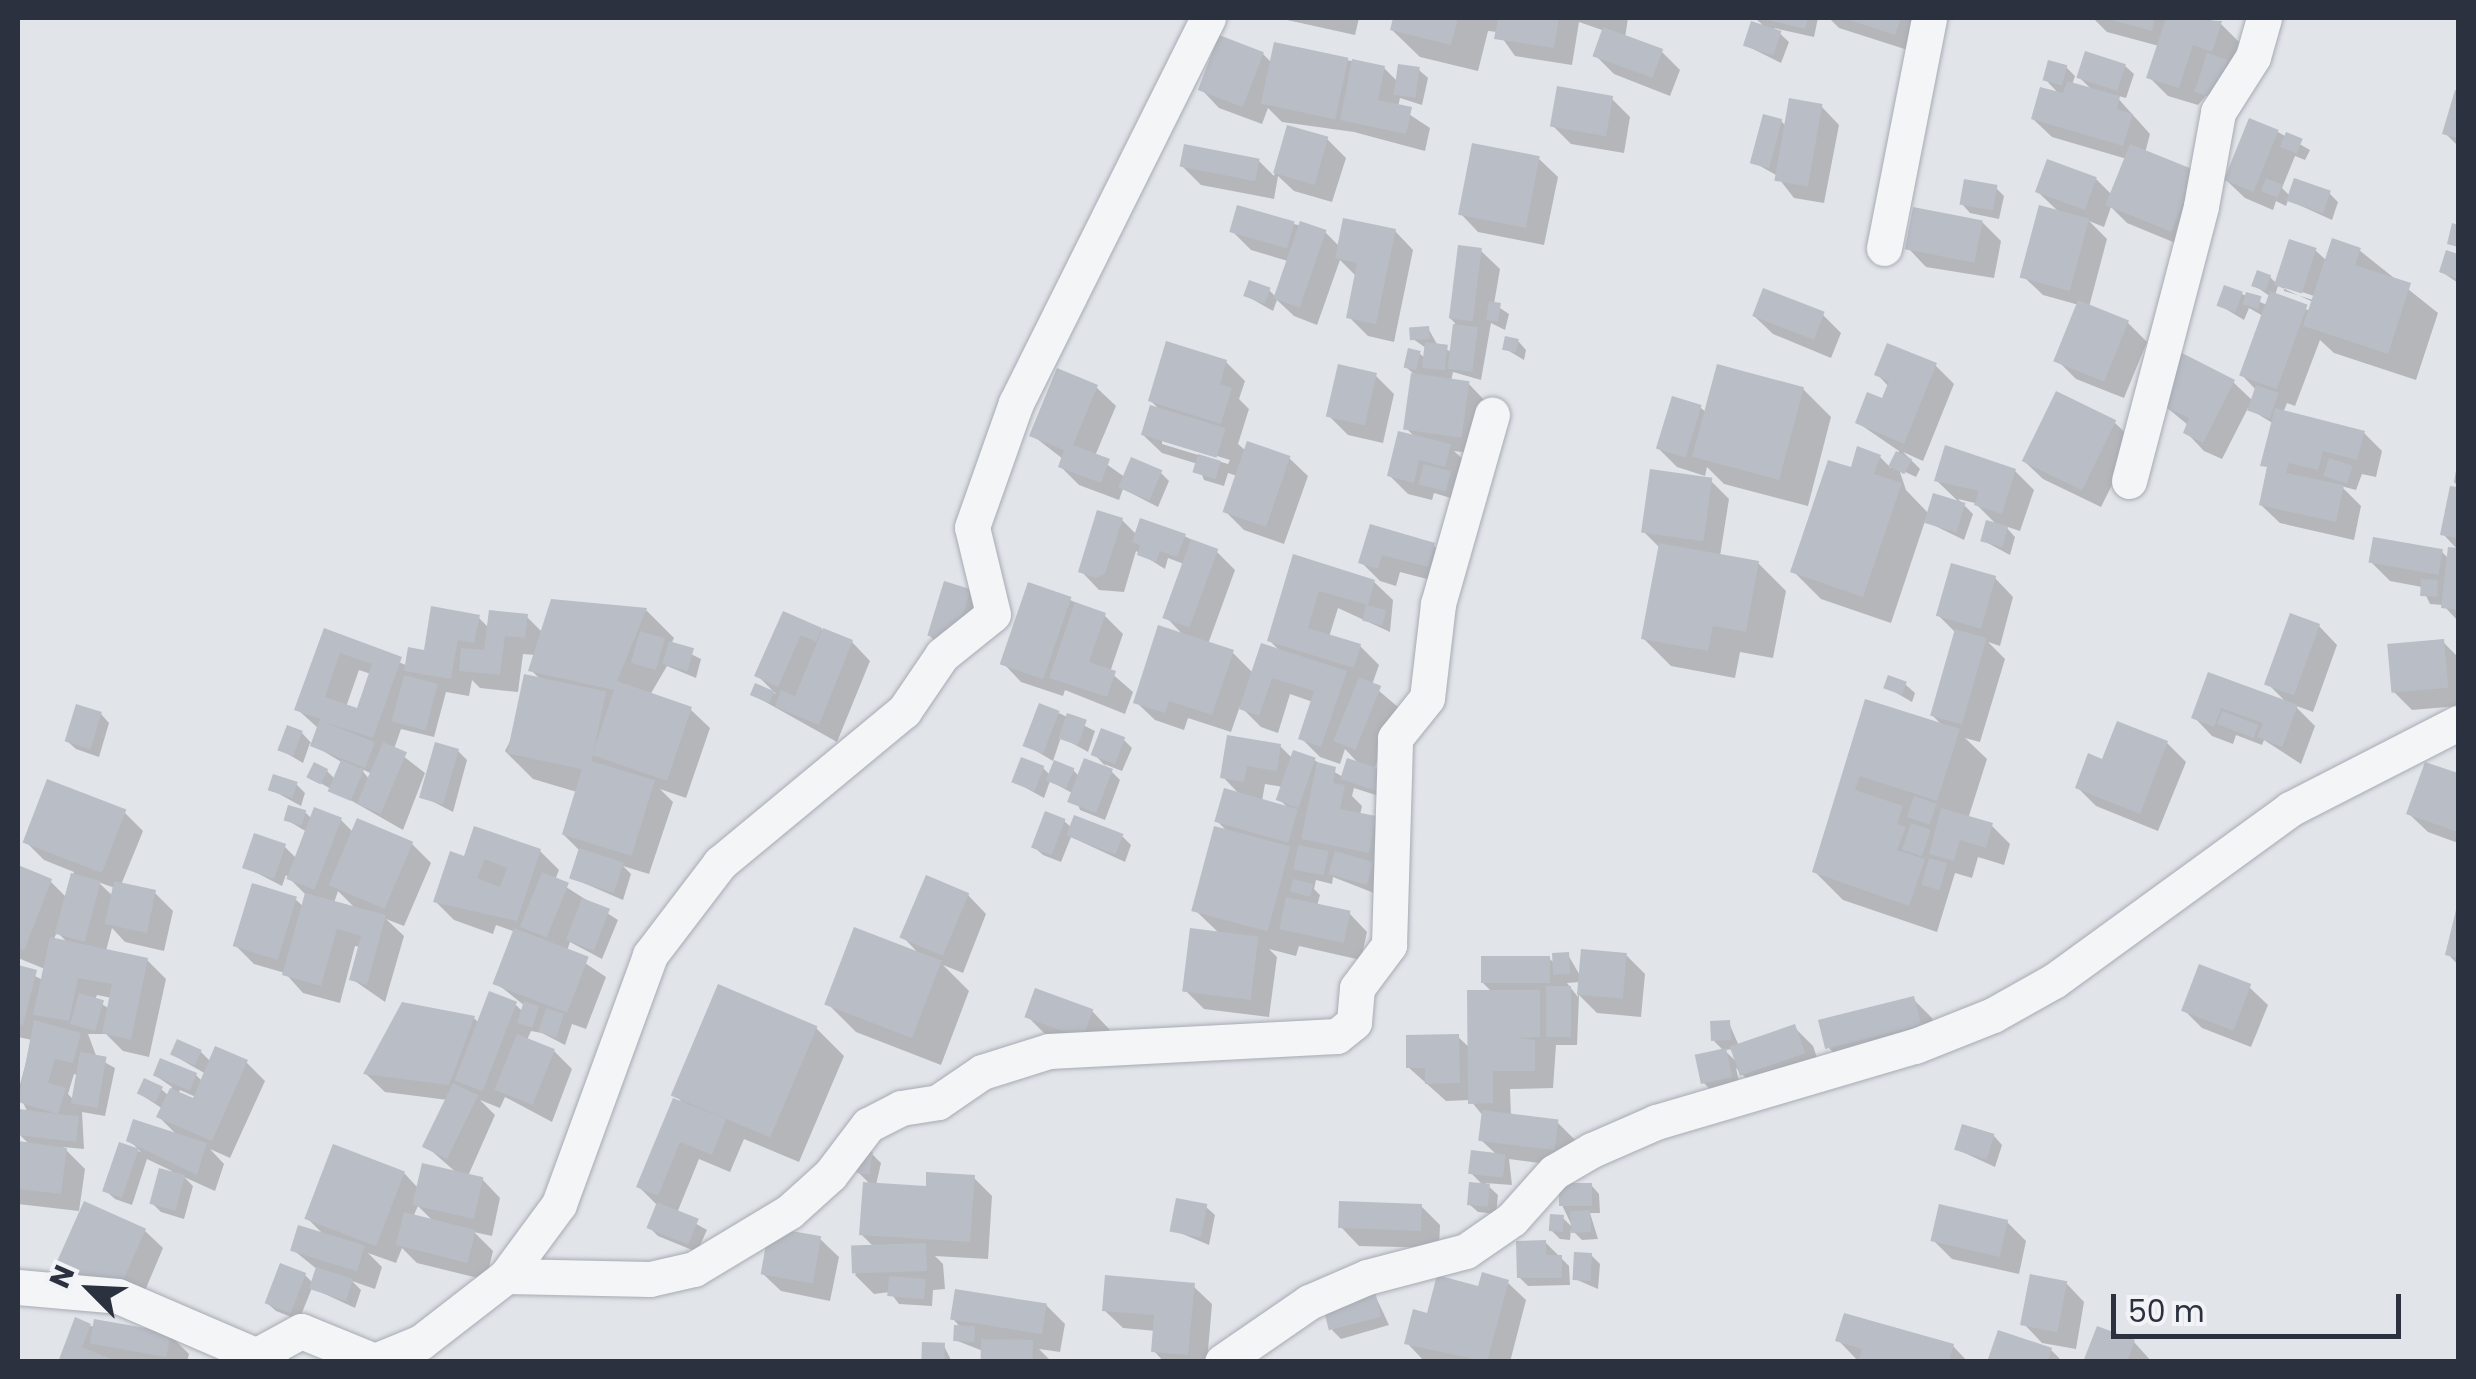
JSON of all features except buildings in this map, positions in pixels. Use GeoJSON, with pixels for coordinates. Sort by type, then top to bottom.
{"type":"FeatureCollection","features":[{"type":"Feature","properties":{"kind":"street"},"geometry":{"type":"LineString","coordinates":[[18,1287],[118,1296],[264,1358],[302,1331],[375,1361],[421,1342],[506,1276],[559,1204],[650,955],[720,864],[904,711],[942,656],[993,614],[972,527],[1016,403],[1208,18]]}},
{"type":"Feature","properties":{"kind":"street"},"geometry":{"type":"LineString","coordinates":[[1884,248],[1929,18]]}},
{"type":"Feature","properties":{"kind":"street"},"geometry":{"type":"LineString","coordinates":[[2128,481],[2201,206],[2218,112],[2252,57],[2264,18]]}},
{"type":"Feature","properties":{"kind":"street"},"geometry":{"type":"LineString","coordinates":[[506,1276],[650,1278],[694,1268],[790,1211],[830,1174],[868,1125],[901,1108],[938,1102],[982,1072],[1049,1050],[1338,1036],[1354,1022],[1358,988],[1389,945],[1396,738],[1427,698],[1438,604],[1492,415]]}},
{"type":"Feature","properties":{"kind":"street"},"geometry":{"type":"LineString","coordinates":[[1222,1362],[1310,1302],[1368,1277],[1466,1252],[1512,1220],[1554,1172],[1592,1150],[1656,1122],[1915,1046],[1993,1015],[2055,980],[2290,809],[2458,722]]}}]}
